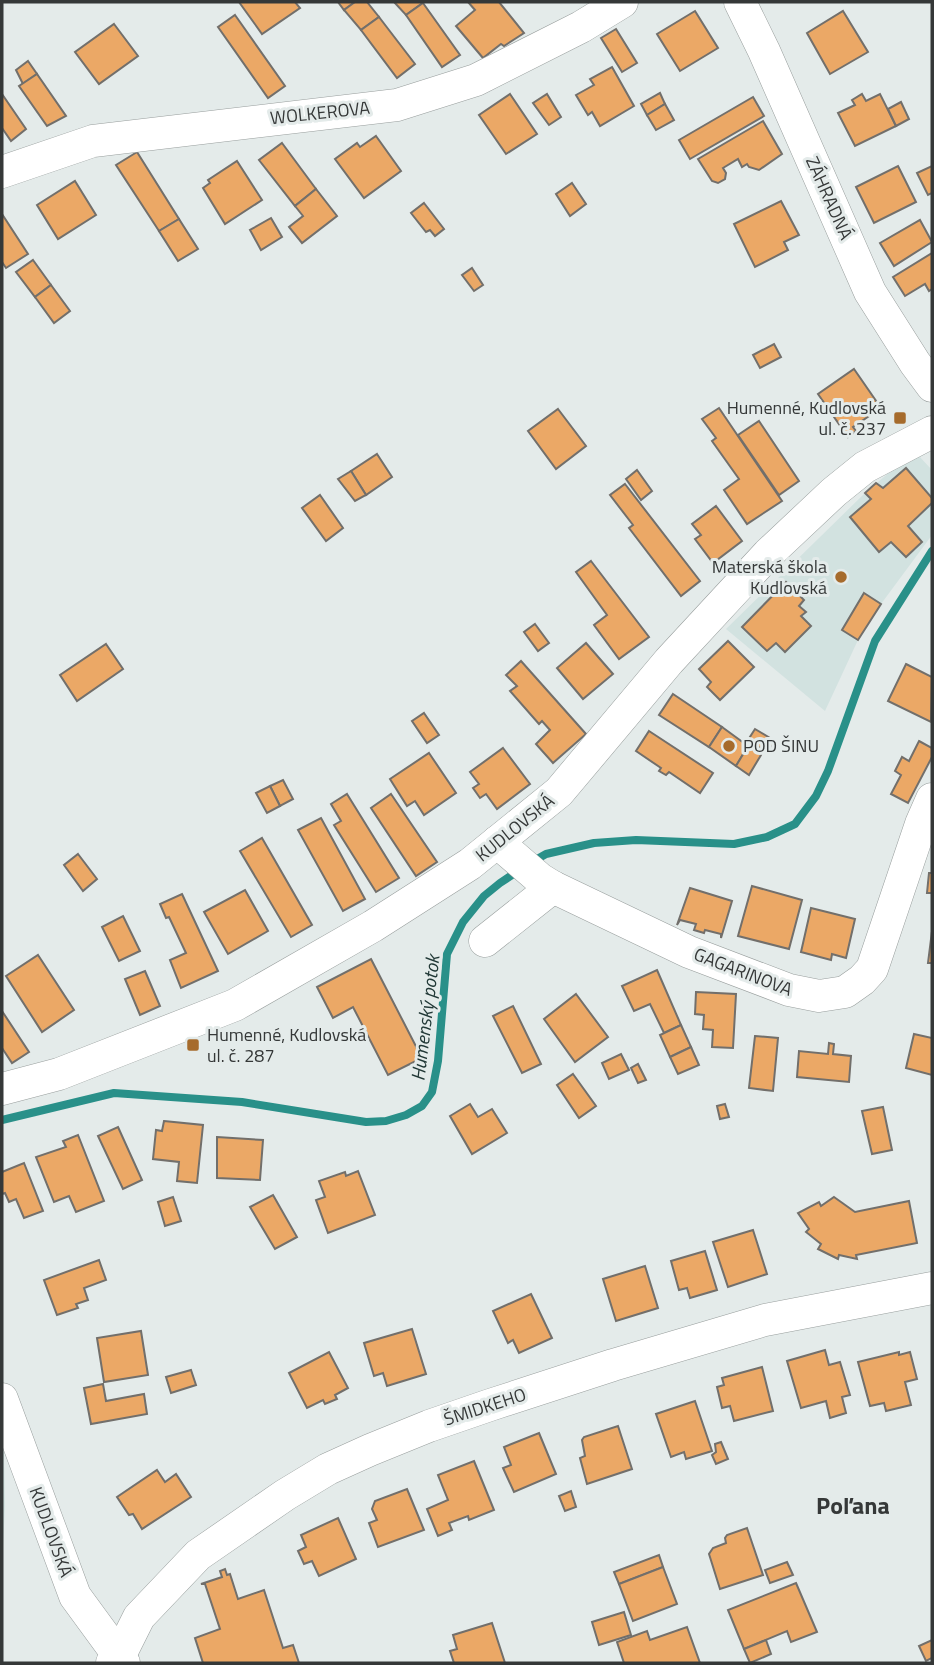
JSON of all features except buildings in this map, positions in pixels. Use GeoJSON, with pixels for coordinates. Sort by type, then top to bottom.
{"type":"FeatureCollection","features":[{"type":"Feature","properties":{"kind":"street","name":"WOLKEROVA"},"geometry":{"type":"LineString","coordinates":[[2,172],[93,141],[397,104],[476,80],[581,27],[622,2]]}},
{"type":"Feature","properties":{"kind":"street","name":"ZÁHRADNÁ"},"geometry":{"type":"LineString","coordinates":[[740,2],[870,292],[932,386]]}},
{"type":"Feature","properties":{"kind":"street","name":"KUDLOVSKÁ"},"geometry":{"type":"LineString","coordinates":[[2,1089],[59,1074],[235,1005],[373,926],[470,864],[504,848],[559,792],[669,661],[768,554],[865,467],[932,432]]}},
{"type":"Feature","properties":{"kind":"street","name":"GAGARINOVA"},"geometry":{"type":"LineString","coordinates":[[504,848],[546,883],[689,951],[789,990],[818,996],[845,992],[872,969],[932,799]]}},
{"type":"Feature","properties":{"kind":"street"},"geometry":{"type":"LineString","coordinates":[[485,941],[546,883]]}},
{"type":"Feature","properties":{"kind":"street","name":"ŠMIDKEHO"},"geometry":{"type":"LineString","coordinates":[[118,1661],[139,1617],[198,1555],[328,1469],[429,1426],[613,1365],[765,1320],[932,1287]]}},
{"type":"Feature","properties":{"kind":"street","name":"KUDLOVSKÁ"},"geometry":{"type":"LineString","coordinates":[[2,1399],[75,1595],[118,1661]]}},
{"type":"Feature","properties":{"kind":"shaded area","name":"Materská škola Kudlovská"},"geometry":{"type":"Polygon","coordinates":[[[918,455],[932,470],[932,535],[858,640],[825,711],[726,629],[865,493],[891,471],[918,455]]]}},
{"type":"Feature","properties":{"kind":"shaded area"},"geometry":{"type":"Polygon","coordinates":[[[2,1446],[5,1506],[2,1565],[2,1446]]]}},
{"type":"Feature","properties":{"kind":"waterway","name":"Humenský potok"},"geometry":{"type":"LineString","coordinates":[[532,862],[546,854],[594,843],[636,840],[734,844],[767,837],[795,824],[816,796],[828,771],[875,641],[932,551]]}},
{"type":"Feature","properties":{"kind":"waterway","name":"Humenský potok"},"geometry":{"type":"LineString","coordinates":[[2,1120],[114,1093],[242,1102],[366,1122],[386,1121],[406,1115],[422,1106],[432,1092],[438,1061],[447,954],[463,922],[484,896],[518,871]]}},
{"type":"Feature","properties":{"kind":"place","name":"Humenné, Kudlovská ul. č. 237"},"geometry":{"type":"Point","coordinates":[900,418]}},
{"type":"Feature","properties":{"kind":"place","name":"Materská škola Kudlovská"},"geometry":{"type":"Point","coordinates":[841,577]}},
{"type":"Feature","properties":{"kind":"place","name":"POD ŠINU"},"geometry":{"type":"Point","coordinates":[729,746]}},
{"type":"Feature","properties":{"kind":"place","name":"Humenné, Kudlovská ul. č. 287"},"geometry":{"type":"Point","coordinates":[193,1045]}},
{"type":"Feature","properties":{"kind":"district","name":"Poľana"},"geometry":{"type":"Point","coordinates":[853,1506]}}]}
